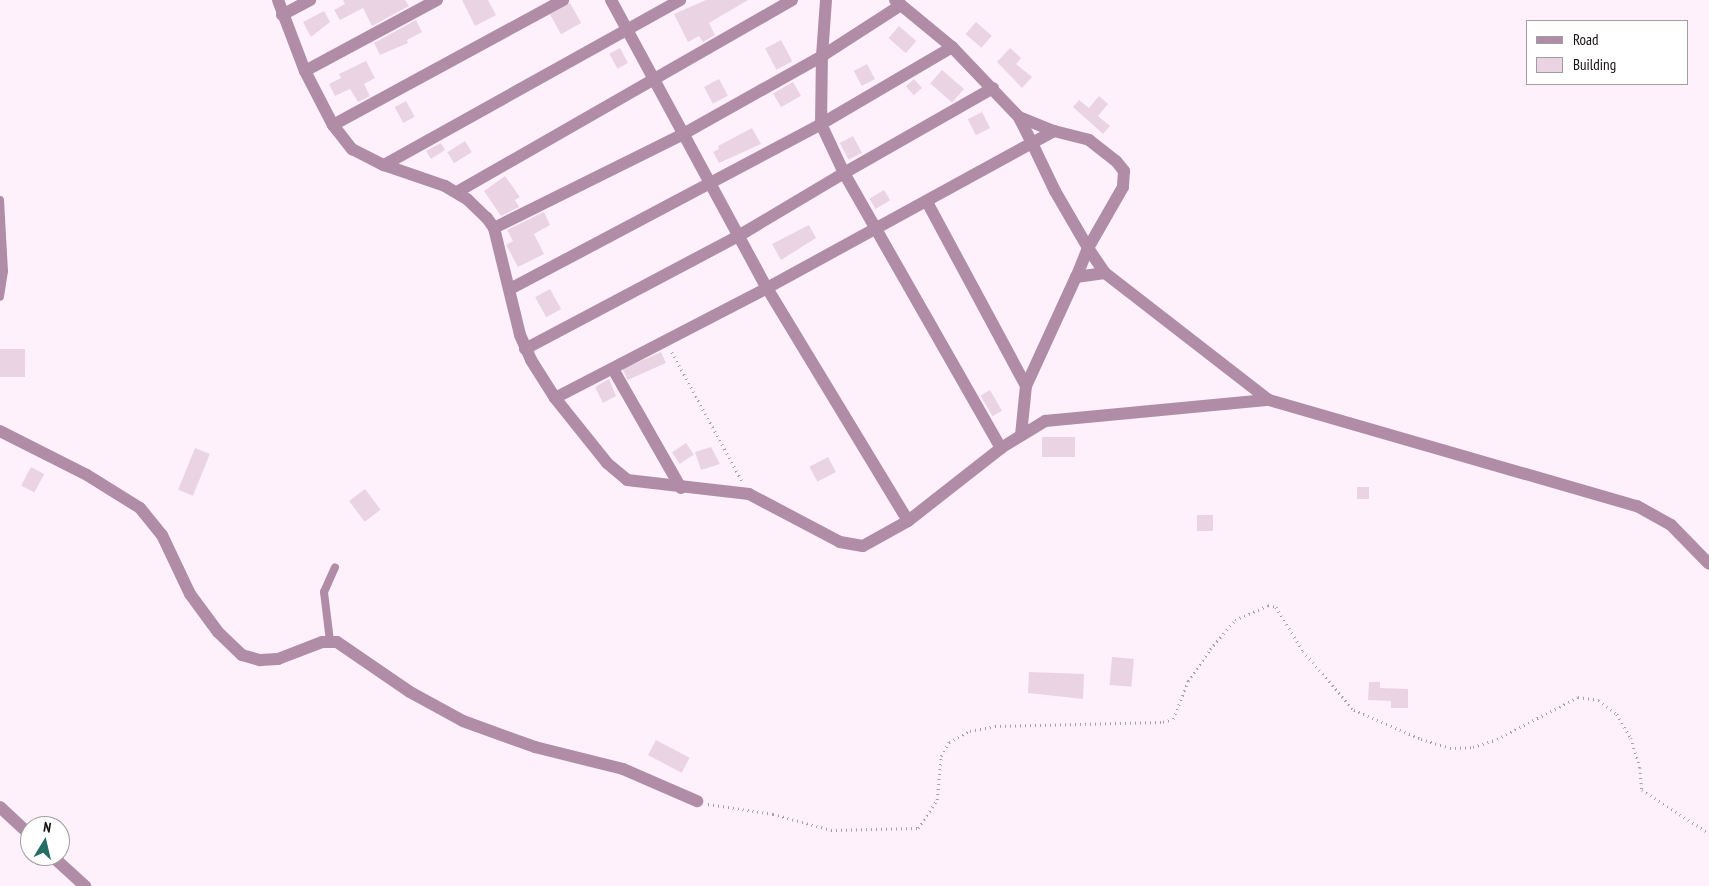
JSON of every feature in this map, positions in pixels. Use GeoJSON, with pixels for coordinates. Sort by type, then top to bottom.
{"type":"FeatureCollection","features":[{"type":"Feature","properties":{"kind":"street"},"geometry":{"type":"LineString","coordinates":[[278,0],[282,15],[305,71],[333,125],[352,149],[384,165],[430,179],[457,192],[478,208],[494,228],[525,349],[555,398],[617,473],[642,484],[749,494],[851,546],[875,542],[908,522],[1001,448],[1034,425],[1056,418],[1269,400],[1637,506],[1671,525],[1709,564]]}},
{"type":"Feature","properties":{"kind":"street"},"geometry":{"type":"LineString","coordinates":[[282,15],[310,0]]}},
{"type":"Feature","properties":{"kind":"street"},"geometry":{"type":"LineString","coordinates":[[305,71],[437,0]]}},
{"type":"Feature","properties":{"kind":"street"},"geometry":{"type":"LineString","coordinates":[[333,125],[563,0]]}},
{"type":"Feature","properties":{"kind":"street"},"geometry":{"type":"LineString","coordinates":[[611,0],[685,133],[767,288],[908,522]]}},
{"type":"Feature","properties":{"kind":"street"},"geometry":{"type":"LineString","coordinates":[[384,165],[680,0]]}},
{"type":"Feature","properties":{"kind":"street"},"geometry":{"type":"LineString","coordinates":[[457,192],[656,80],[792,0]]}},
{"type":"Feature","properties":{"kind":"street"},"geometry":{"type":"LineString","coordinates":[[826,0],[822,56],[821,124],[844,173],[875,229],[1001,448]]}},
{"type":"Feature","properties":{"kind":"street"},"geometry":{"type":"LineString","coordinates":[[494,228],[685,133],[822,56],[898,2],[952,47],[1019,117],[1055,191],[1105,273],[1269,400]]}},
{"type":"Feature","properties":{"kind":"street"},"geometry":{"type":"LineString","coordinates":[[510,289],[712,184],[821,124],[952,47]]}},
{"type":"Feature","properties":{"kind":"street"},"geometry":{"type":"LineString","coordinates":[[525,349],[740,235],[993,88]]}},
{"type":"Feature","properties":{"kind":"street"},"geometry":{"type":"LineString","coordinates":[[1019,117],[1054,131],[1089,140],[1116,161],[1124,172],[1123,187],[1088,248],[1026,386],[1021,434]]}},
{"type":"Feature","properties":{"kind":"street"},"geometry":{"type":"LineString","coordinates":[[555,398],[667,342],[927,202],[1054,131]]}},
{"type":"Feature","properties":{"kind":"street"},"geometry":{"type":"LineString","coordinates":[[927,202],[1026,386]]}},
{"type":"Feature","properties":{"kind":"street"},"geometry":{"type":"LineString","coordinates":[[1076,276],[1105,273]]}},
{"type":"Feature","properties":{"kind":"street"},"geometry":{"type":"LineString","coordinates":[[613,369],[681,488]]}},
{"type":"Feature","properties":{"kind":"street"},"geometry":{"type":"LineString","coordinates":[[0,431],[87,475],[140,508],[162,535],[190,594],[218,632],[242,655],[260,660],[278,659],[330,642],[344,644],[410,692],[463,721],[535,747],[623,769],[697,801]]}},
{"type":"Feature","properties":{"kind":"street"},"geometry":{"type":"LineString","coordinates":[[0,807],[20,826]]}},
{"type":"Feature","properties":{"kind":"street"},"geometry":{"type":"LineString","coordinates":[[63,866],[84,886]]}},
{"type":"Feature","properties":{"kind":"lane"},"geometry":{"type":"LineString","coordinates":[[0,200],[4,270],[0,297]]}},
{"type":"Feature","properties":{"kind":"lane"},"geometry":{"type":"LineString","coordinates":[[330,642],[324,592],[335,567]]}},
{"type":"Feature","properties":{"kind":"path"},"geometry":{"type":"LineString","coordinates":[[667,342],[749,494]]}},
{"type":"Feature","properties":{"kind":"path"},"geometry":{"type":"LineString","coordinates":[[697,801],[773,814],[831,830],[918,828],[937,800],[941,756],[949,742],[970,731],[995,726],[1163,722],[1173,719],[1188,681],[1210,648],[1235,620],[1268,605],[1276,607],[1308,658],[1354,710],[1421,739],[1450,748],[1473,748],[1497,739],[1578,697],[1600,700],[1617,714],[1631,738],[1640,768],[1642,790],[1709,833]]}},
{"type":"Feature","properties":{"kind":"building"},"geometry":{"type":"Polygon","coordinates":[[[343,0],[405,0],[409,6],[372,26],[363,8],[340,20],[334,10],[345,4],[343,0]]]}},
{"type":"Feature","properties":{"kind":"building"},"geometry":{"type":"Polygon","coordinates":[[[462,0],[488,0],[496,15],[475,26],[462,0]]]}},
{"type":"Feature","properties":{"kind":"building"},"geometry":{"type":"Polygon","coordinates":[[[706,0],[748,0],[709,23],[715,35],[703,42],[699,36],[688,42],[674,14],[706,0]]]}},
{"type":"Feature","properties":{"kind":"building"},"geometry":{"type":"Polygon","coordinates":[[[570,3],[581,23],[561,34],[550,14],[570,3]]]}},
{"type":"Feature","properties":{"kind":"building"},"geometry":{"type":"Polygon","coordinates":[[[324,11],[330,22],[311,37],[303,22],[324,11]]]}},
{"type":"Feature","properties":{"kind":"building"},"geometry":{"type":"Polygon","coordinates":[[[416,20],[422,32],[407,40],[408,43],[380,55],[374,43],[416,20]]]}},
{"type":"Feature","properties":{"kind":"building"},"geometry":{"type":"Polygon","coordinates":[[[976,22],[992,36],[981,48],[966,34],[976,22]]]}},
{"type":"Feature","properties":{"kind":"building"},"geometry":{"type":"Polygon","coordinates":[[[899,26],[916,41],[906,53],[889,38],[899,26]]]}},
{"type":"Feature","properties":{"kind":"building"},"geometry":{"type":"Polygon","coordinates":[[[781,40],[792,61],[776,70],[765,48],[781,40]]]}},
{"type":"Feature","properties":{"kind":"building"},"geometry":{"type":"Polygon","coordinates":[[[620,48],[628,63],[617,69],[609,54],[620,48]]]}},
{"type":"Feature","properties":{"kind":"building"},"geometry":{"type":"Polygon","coordinates":[[[1010,48],[1021,58],[1016,64],[1032,77],[1022,88],[997,62],[1010,48]]]}},
{"type":"Feature","properties":{"kind":"building"},"geometry":{"type":"Polygon","coordinates":[[[366,61],[375,78],[364,84],[370,96],[358,102],[350,89],[335,96],[329,84],[341,78],[339,74],[366,61]]]}},
{"type":"Feature","properties":{"kind":"building"},"geometry":{"type":"Polygon","coordinates":[[[867,64],[875,79],[862,86],[854,71],[867,64]]]}},
{"type":"Feature","properties":{"kind":"building"},"geometry":{"type":"Polygon","coordinates":[[[942,70],[964,89],[952,103],[930,84],[942,70]]]}},
{"type":"Feature","properties":{"kind":"building"},"geometry":{"type":"Polygon","coordinates":[[[719,79],[728,96],[713,104],[704,87],[719,79]]]}},
{"type":"Feature","properties":{"kind":"building"},"geometry":{"type":"Polygon","coordinates":[[[914,79],[922,88],[914,95],[906,86],[914,79]]]}},
{"type":"Feature","properties":{"kind":"building"},"geometry":{"type":"Polygon","coordinates":[[[793,82],[801,96],[781,107],[773,94],[793,82]]]}},
{"type":"Feature","properties":{"kind":"building"},"geometry":{"type":"Polygon","coordinates":[[[1099,96],[1108,104],[1098,116],[1110,126],[1103,134],[1073,107],[1079,100],[1089,108],[1099,96]]]}},
{"type":"Feature","properties":{"kind":"building"},"geometry":{"type":"Polygon","coordinates":[[[406,101],[415,117],[403,123],[395,107],[406,101]]]}},
{"type":"Feature","properties":{"kind":"building"},"geometry":{"type":"Polygon","coordinates":[[[982,112],[990,128],[976,135],[968,119],[982,112]]]}},
{"type":"Feature","properties":{"kind":"building"},"geometry":{"type":"Polygon","coordinates":[[[752,128],[761,144],[719,163],[713,152],[719,149],[718,146],[752,128]]]}},
{"type":"Feature","properties":{"kind":"building"},"geometry":{"type":"Polygon","coordinates":[[[853,136],[862,153],[849,160],[840,143],[853,136]]]}},
{"type":"Feature","properties":{"kind":"building"},"geometry":{"type":"Polygon","coordinates":[[[465,141],[472,152],[454,163],[447,152],[465,141]]]}},
{"type":"Feature","properties":{"kind":"building"},"geometry":{"type":"Polygon","coordinates":[[[441,143],[445,150],[431,159],[426,151],[441,143]]]}},
{"type":"Feature","properties":{"kind":"building"},"geometry":{"type":"Polygon","coordinates":[[[505,176],[520,197],[515,200],[519,207],[501,216],[484,191],[505,176]]]}},
{"type":"Feature","properties":{"kind":"building"},"geometry":{"type":"Polygon","coordinates":[[[884,190],[890,200],[876,209],[869,199],[884,190]]]}},
{"type":"Feature","properties":{"kind":"building"},"geometry":{"type":"Polygon","coordinates":[[[544,212],[550,225],[534,234],[544,254],[518,267],[506,245],[513,241],[507,230],[544,212]]]}},
{"type":"Feature","properties":{"kind":"building"},"geometry":{"type":"Polygon","coordinates":[[[809,225],[816,238],[781,260],[772,244],[809,225]]]}},
{"type":"Feature","properties":{"kind":"building"},"geometry":{"type":"Polygon","coordinates":[[[550,289],[561,309],[546,317],[535,297],[550,289]]]}},
{"type":"Feature","properties":{"kind":"building"},"geometry":{"type":"Polygon","coordinates":[[[0,349],[25,349],[25,377],[0,377],[0,349]]]}},
{"type":"Feature","properties":{"kind":"building"},"geometry":{"type":"Polygon","coordinates":[[[661,352],[666,363],[628,380],[623,369],[661,352]]]}},
{"type":"Feature","properties":{"kind":"building"},"geometry":{"type":"Polygon","coordinates":[[[609,379],[616,396],[603,403],[595,387],[609,379]]]}},
{"type":"Feature","properties":{"kind":"building"},"geometry":{"type":"Polygon","coordinates":[[[990,390],[1002,411],[992,416],[980,396],[990,390]]]}},
{"type":"Feature","properties":{"kind":"building"},"geometry":{"type":"Polygon","coordinates":[[[1042,437],[1075,437],[1075,457],[1042,457],[1042,437]]]}},
{"type":"Feature","properties":{"kind":"building"},"geometry":{"type":"Polygon","coordinates":[[[686,443],[694,455],[680,464],[672,453],[686,443]]]}},
{"type":"Feature","properties":{"kind":"building"},"geometry":{"type":"Polygon","coordinates":[[[711,447],[720,464],[701,470],[695,452],[711,447]]]}},
{"type":"Feature","properties":{"kind":"building"},"geometry":{"type":"Polygon","coordinates":[[[195,448],[210,454],[193,496],[178,490],[195,448]]]}},
{"type":"Feature","properties":{"kind":"building"},"geometry":{"type":"Polygon","coordinates":[[[828,457],[836,472],[817,482],[809,467],[828,457]]]}},
{"type":"Feature","properties":{"kind":"building"},"geometry":{"type":"Polygon","coordinates":[[[31,467],[44,474],[34,493],[21,486],[31,467]]]}},
{"type":"Feature","properties":{"kind":"building"},"geometry":{"type":"Polygon","coordinates":[[[1357,487],[1369,487],[1369,499],[1357,499],[1357,487]]]}},
{"type":"Feature","properties":{"kind":"building"},"geometry":{"type":"Polygon","coordinates":[[[365,489],[381,510],[365,522],[349,501],[365,489]]]}},
{"type":"Feature","properties":{"kind":"building"},"geometry":{"type":"Polygon","coordinates":[[[1197,515],[1213,515],[1213,531],[1197,531],[1197,515]]]}},
{"type":"Feature","properties":{"kind":"building"},"geometry":{"type":"Polygon","coordinates":[[[1112,657],[1134,659],[1131,687],[1110,685],[1112,657]]]}},
{"type":"Feature","properties":{"kind":"building"},"geometry":{"type":"Polygon","coordinates":[[[1029,672],[1084,674],[1083,699],[1028,693],[1029,672]]]}},
{"type":"Feature","properties":{"kind":"building"},"geometry":{"type":"Polygon","coordinates":[[[1369,682],[1380,682],[1380,688],[1408,689],[1408,708],[1391,708],[1391,701],[1368,700],[1369,682]]]}},
{"type":"Feature","properties":{"kind":"building"},"geometry":{"type":"Polygon","coordinates":[[[656,740],[690,758],[682,773],[648,755],[656,740]]]}}]}
